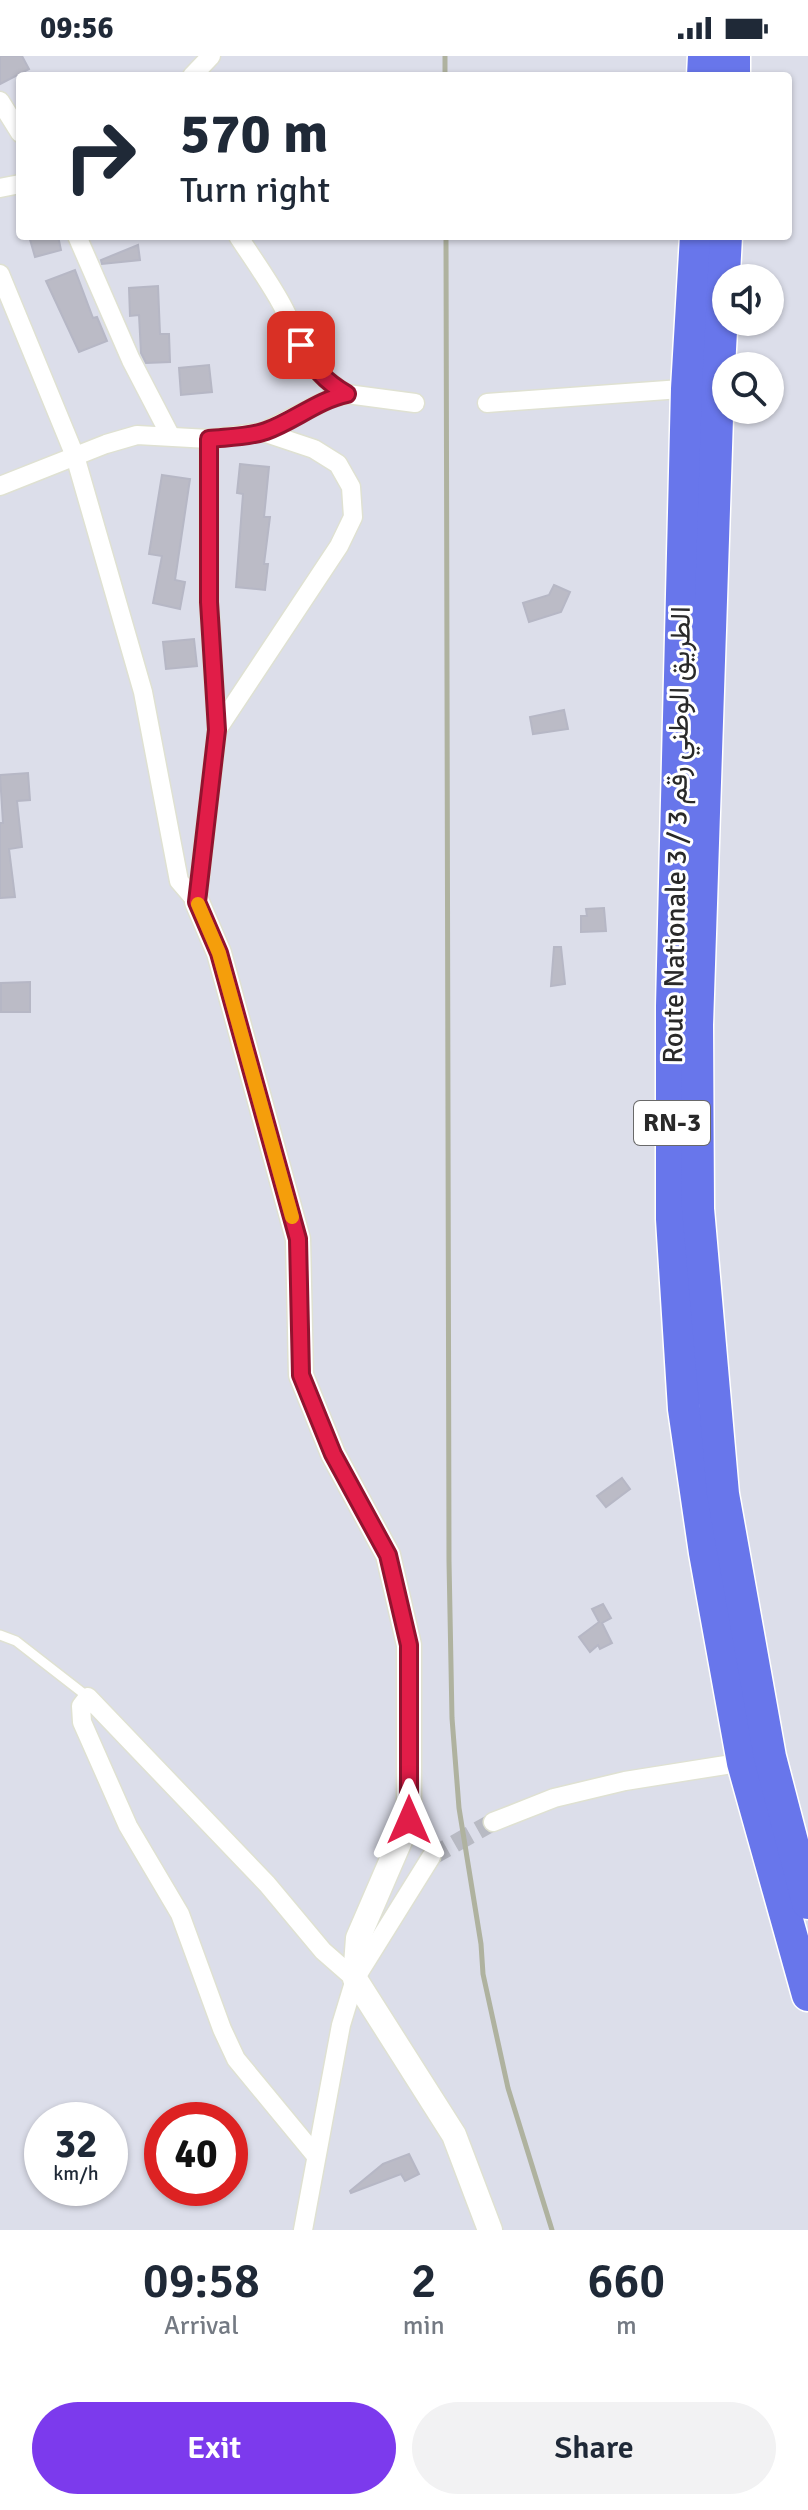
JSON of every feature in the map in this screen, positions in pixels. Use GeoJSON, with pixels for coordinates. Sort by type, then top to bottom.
{"type":"FeatureCollection","features":[{"type":"Feature","properties":{"kind":"highway","name":"Route Nationale 3 / الطريق الوطني رقم 3"},"geometry":{"type":"LineString","coordinates":[[696,240],[702,388],[698,1209],[723,1494],[756,1760],[808,1995]]}},
{"type":"Feature","properties":{"kind":"highway","name":"Route Nationale 3 / الطريق الوطني رقم 3"},"geometry":{"type":"LineString","coordinates":[[702,388],[725,240]]}},
{"type":"Feature","properties":{"kind":"highway","name":"Route Nationale 3 / الطريق الوطني رقم 3"},"geometry":{"type":"LineString","coordinates":[[756,1760],[808,1903]]}},
{"type":"Feature","properties":{"kind":"street"},"geometry":{"type":"LineString","coordinates":[[196,72],[211,56]]}},
{"type":"Feature","properties":{"kind":"street"},"geometry":{"type":"LineString","coordinates":[[0,101],[16,127]]}},
{"type":"Feature","properties":{"kind":"street"},"geometry":{"type":"LineString","coordinates":[[79,240],[131,360],[170,435]]}},
{"type":"Feature","properties":{"kind":"street"},"geometry":{"type":"LineString","coordinates":[[241,240],[281,304],[315,370],[326,382],[347,394]]}},
{"type":"Feature","properties":{"kind":"street"},"geometry":{"type":"LineString","coordinates":[[0,274],[75,456],[143,692],[179,881],[197,902],[219,953],[298,1239],[301,1375],[333,1454],[388,1555],[409,1645],[409,1820],[358,1938],[355,1979],[341,2025],[303,2230]]}},
{"type":"Feature","properties":{"kind":"street"},"geometry":{"type":"LineString","coordinates":[[487,403],[702,388]]}},
{"type":"Feature","properties":{"kind":"street"},"geometry":{"type":"LineString","coordinates":[[0,486],[137,435],[209,439],[263,432],[331,398],[347,394],[415,403]]}},
{"type":"Feature","properties":{"kind":"street"},"geometry":{"type":"LineString","coordinates":[[217,730],[339,546],[353,517],[351,487],[338,464],[314,449],[263,432]]}},
{"type":"Feature","properties":{"kind":"street"},"geometry":{"type":"LineString","coordinates":[[197,902],[217,730],[209,602],[209,439]]}},
{"type":"Feature","properties":{"kind":"street"},"geometry":{"type":"LineString","coordinates":[[316,2156],[236,2059],[180,1914],[128,1826],[82,1722],[81,1706],[88,1697],[267,1884],[323,1951],[355,1979],[454,2135],[490,2230]]}},
{"type":"Feature","properties":{"kind":"street"},"geometry":{"type":"LineString","coordinates":[[493,1822],[554,1798],[611,1784],[756,1760]]}},
{"type":"Feature","properties":{"kind":"street"},"geometry":{"type":"LineString","coordinates":[[355,1979],[431,1857]]}},
{"type":"Feature","properties":{"kind":"lane"},"geometry":{"type":"LineString","coordinates":[[0,1635],[16,1641],[88,1697]]}},
{"type":"Feature","properties":{"kind":"building"},"geometry":{"type":"Polygon","coordinates":[[[0,56],[22,56],[29,69],[16,72],[16,76],[0,84],[0,56]]]}},
{"type":"Feature","properties":{"kind":"building"},"geometry":{"type":"Polygon","coordinates":[[[30,240],[59,240],[61,250],[35,257],[30,240]]]}},
{"type":"Feature","properties":{"kind":"building"},"geometry":{"type":"Polygon","coordinates":[[[138,245],[140,260],[102,264],[101,260],[138,245]]]}},
{"type":"Feature","properties":{"kind":"building"},"geometry":{"type":"Polygon","coordinates":[[[75,270],[93,318],[97,317],[107,341],[79,352],[46,281],[75,270]]]}},
{"type":"Feature","properties":{"kind":"building"},"geometry":{"type":"Polygon","coordinates":[[[158,286],[160,334],[169,334],[170,362],[146,363],[141,353],[139,315],[130,316],[129,288],[158,286]]]}},
{"type":"Feature","properties":{"kind":"building"},"geometry":{"type":"Polygon","coordinates":[[[209,365],[212,392],[181,395],[179,368],[209,365]]]}},
{"type":"Feature","properties":{"kind":"building"},"geometry":{"type":"Polygon","coordinates":[[[240,464],[269,467],[264,517],[270,517],[264,564],[268,564],[265,590],[236,587],[243,494],[237,493],[240,464]]]}},
{"type":"Feature","properties":{"kind":"building"},"geometry":{"type":"Polygon","coordinates":[[[162,475],[190,479],[175,580],[185,582],[180,609],[153,603],[162,556],[149,554],[162,475]]]}},
{"type":"Feature","properties":{"kind":"building"},"geometry":{"type":"Polygon","coordinates":[[[554,585],[570,592],[561,612],[529,622],[523,603],[549,595],[554,585]]]}},
{"type":"Feature","properties":{"kind":"building"},"geometry":{"type":"Polygon","coordinates":[[[194,639],[197,666],[166,669],[163,642],[194,639]]]}},
{"type":"Feature","properties":{"kind":"building"},"geometry":{"type":"Polygon","coordinates":[[[564,710],[568,729],[533,734],[530,717],[564,710]]]}},
{"type":"Feature","properties":{"kind":"building"},"geometry":{"type":"Polygon","coordinates":[[[28,773],[30,800],[17,801],[22,847],[9,849],[15,897],[0,898],[0,823],[3,823],[0,775],[28,773]]]}},
{"type":"Feature","properties":{"kind":"building"},"geometry":{"type":"Polygon","coordinates":[[[604,908],[606,931],[581,932],[581,916],[587,916],[586,909],[604,908]]]}},
{"type":"Feature","properties":{"kind":"building"},"geometry":{"type":"Polygon","coordinates":[[[554,947],[561,947],[565,984],[551,986],[554,947]]]}},
{"type":"Feature","properties":{"kind":"building"},"geometry":{"type":"Polygon","coordinates":[[[30,982],[30,1012],[1,1012],[1,983],[30,982]]]}},
{"type":"Feature","properties":{"kind":"building"},"geometry":{"type":"Polygon","coordinates":[[[622,1478],[630,1489],[606,1507],[597,1496],[622,1478]]]}},
{"type":"Feature","properties":{"kind":"building"},"geometry":{"type":"Polygon","coordinates":[[[603,1604],[611,1618],[602,1623],[612,1643],[600,1649],[598,1645],[590,1652],[579,1637],[599,1622],[592,1609],[603,1604]]]}},
{"type":"Feature","properties":{"kind":"building"},"geometry":{"type":"Polygon","coordinates":[[[409,2154],[419,2174],[405,2181],[401,2174],[351,2193],[383,2164],[409,2154]]]}},
{"type":"Feature","properties":{"kind":"tunnel"},"geometry":{"type":"LineString","coordinates":[[431,1857],[493,1822]]}},
{"type":"Feature","properties":{"kind":"railway"},"geometry":{"type":"LineString","coordinates":[[445,56],[445,72]]}},
{"type":"Feature","properties":{"kind":"railway"},"geometry":{"type":"LineString","coordinates":[[446,240],[452,1718],[459,1808],[483,1974],[508,2088],[552,2230]]}},
{"type":"Feature","properties":{"kind":"slow traffic"},"geometry":{"type":"LineString","coordinates":[[198,904],[219,953],[292,1217]]}},
{"type":"Feature","properties":{"kind":"route"},"geometry":{"type":"LineString","coordinates":[[301,345],[326,382],[347,394],[331,398],[263,432],[209,439],[209,602],[217,730],[197,902],[219,953],[298,1239],[301,1375],[333,1454],[388,1555],[409,1645],[409,1820]]}}]}
